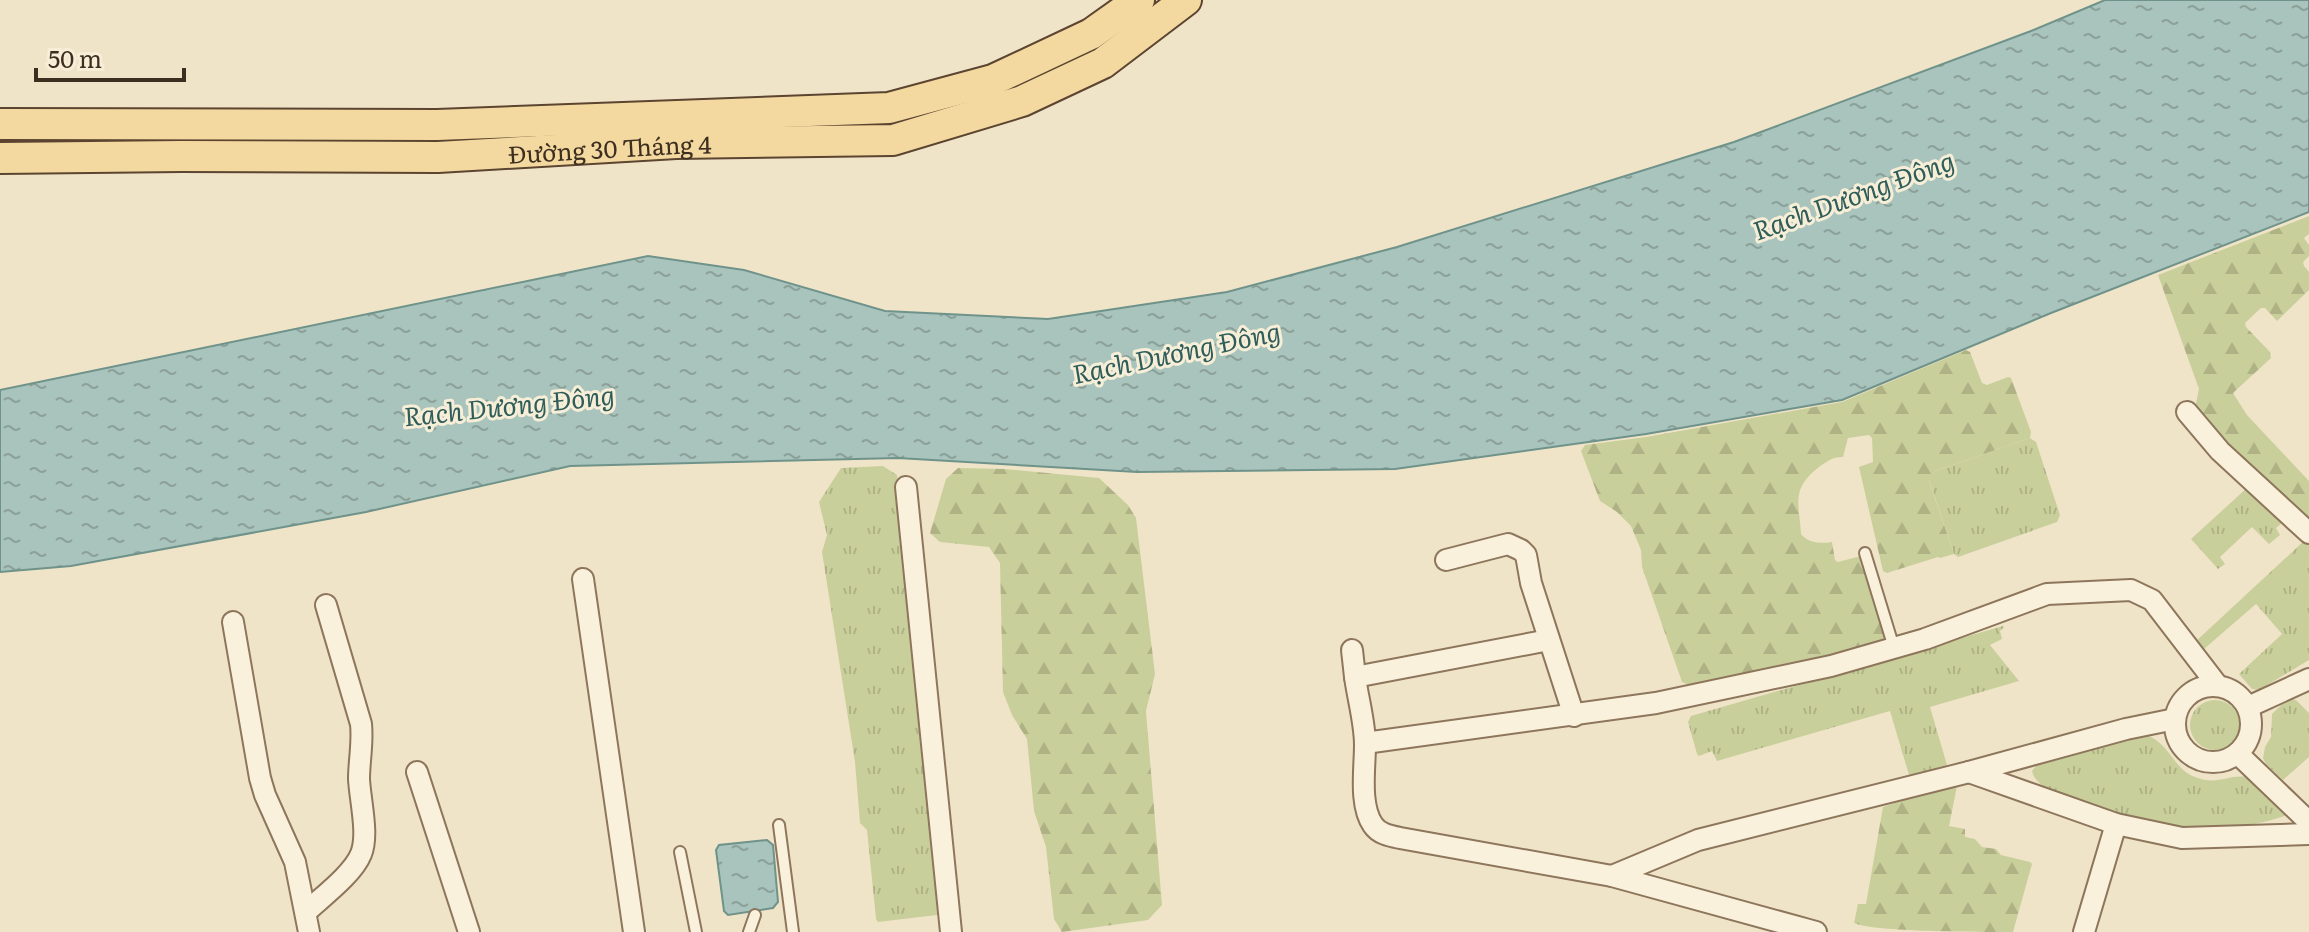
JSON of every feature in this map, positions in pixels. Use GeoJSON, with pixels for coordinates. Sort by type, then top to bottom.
{"type":"FeatureCollection","features":[{"type":"Feature","properties":{"kind":"main road","name":"Đường 30 Tháng 4"},"geometry":{"type":"LineString","coordinates":[[0,124],[437,125],[889,108],[993,80],[1091,34],[1139,0]]}},
{"type":"Feature","properties":{"kind":"main road","name":"Đường 30 Tháng 4"},"geometry":{"type":"LineString","coordinates":[[0,158],[438,157],[676,143],[893,140],[1022,101],[1103,63],[1186,0]]}},
{"type":"Feature","properties":{"kind":"main road"},"geometry":{"type":"LineString","coordinates":[[889,108],[893,140]]}},
{"type":"Feature","properties":{"kind":"main road"},"geometry":{"type":"LineString","coordinates":[[437,125],[438,157]]}},
{"type":"Feature","properties":{"kind":"street"},"geometry":{"type":"LineString","coordinates":[[2187,412],[2220,451],[2309,533]]}},
{"type":"Feature","properties":{"kind":"street"},"geometry":{"type":"LineString","coordinates":[[906,487],[951,932]]}},
{"type":"Feature","properties":{"kind":"street"},"geometry":{"type":"LineString","coordinates":[[1446,560],[1508,544],[1526,555],[1531,583],[1574,716]]}},
{"type":"Feature","properties":{"kind":"street"},"geometry":{"type":"LineString","coordinates":[[583,579],[634,932]]}},
{"type":"Feature","properties":{"kind":"street"},"geometry":{"type":"LineString","coordinates":[[1365,743],[1656,703],[1817,669],[1925,639],[2047,594],[2131,590],[2152,600],[2218,686]]}},
{"type":"Feature","properties":{"kind":"street"},"geometry":{"type":"LineString","coordinates":[[307,922],[352,868],[364,842],[359,776],[363,741],[361,724],[326,605]]}},
{"type":"Feature","properties":{"kind":"street"},"geometry":{"type":"LineString","coordinates":[[233,622],[260,778],[295,862],[307,922]]}},
{"type":"Feature","properties":{"kind":"street"},"geometry":{"type":"LineString","coordinates":[[1355,677],[1549,640]]}},
{"type":"Feature","properties":{"kind":"street"},"geometry":{"type":"LineString","coordinates":[[1352,650],[1365,743],[1363,773],[1368,817],[1375,829],[1384,834],[1612,876],[1816,932]]}},
{"type":"Feature","properties":{"kind":"street"},"geometry":{"type":"LineString","coordinates":[[2248,707],[2309,679]]}},
{"type":"Feature","properties":{"kind":"street"},"geometry":{"type":"LineString","coordinates":[[2218,686],[2233,692],[2248,707],[2253,722],[2249,741],[2238,754],[2226,761],[2216,763],[2195,759],[2178,739],[2175,719],[2180,703],[2195,689],[2218,686]]}},
{"type":"Feature","properties":{"kind":"street"},"geometry":{"type":"LineString","coordinates":[[1612,876],[1698,840],[2175,719]]}},
{"type":"Feature","properties":{"kind":"street"},"geometry":{"type":"LineString","coordinates":[[2238,754],[2309,822]]}},
{"type":"Feature","properties":{"kind":"street"},"geometry":{"type":"LineString","coordinates":[[417,772],[469,932]]}},
{"type":"Feature","properties":{"kind":"street"},"geometry":{"type":"LineString","coordinates":[[1969,772],[2116,824],[2182,838],[2309,834]]}},
{"type":"Feature","properties":{"kind":"street"},"geometry":{"type":"LineString","coordinates":[[2084,932],[2116,824]]}},
{"type":"Feature","properties":{"kind":"lane"},"geometry":{"type":"LineString","coordinates":[[1865,553],[1894,648]]}},
{"type":"Feature","properties":{"kind":"lane"},"geometry":{"type":"LineString","coordinates":[[779,825],[793,932]]}},
{"type":"Feature","properties":{"kind":"lane"},"geometry":{"type":"LineString","coordinates":[[680,852],[696,932]]}},
{"type":"Feature","properties":{"kind":"lane"},"geometry":{"type":"LineString","coordinates":[[749,932],[755,915]]}},
{"type":"Feature","properties":{"kind":"green space"},"geometry":{"type":"Polygon","coordinates":[[[2309,216],[2309,234],[2304,238],[2309,245],[2309,256],[2303,262],[2309,272],[2309,290],[2277,321],[2265,308],[2261,308],[2245,323],[2270,352],[2271,358],[2233,393],[2247,415],[2309,481],[2309,523],[2237,455],[2195,408],[2199,389],[2158,275],[2309,216]]]}},
{"type":"Feature","properties":{"kind":"green space"},"geometry":{"type":"Polygon","coordinates":[[[1966,350],[1970,352],[1982,383],[1987,385],[2011,378],[2031,432],[2030,438],[1935,471],[1929,481],[1954,554],[1887,573],[1883,571],[1859,467],[1873,462],[1872,438],[1869,435],[1848,438],[1843,457],[1819,467],[1800,489],[1801,534],[1815,542],[1832,542],[1838,562],[1864,557],[1887,632],[1882,643],[1822,662],[1697,688],[1682,682],[1642,567],[1641,550],[1631,526],[1600,501],[1581,451],[1585,445],[1842,402],[1966,350]]]}},
{"type":"Feature","properties":{"kind":"green space"},"geometry":{"type":"Polygon","coordinates":[[[2030,438],[2036,442],[2060,515],[2057,522],[1958,557],[1954,554],[1929,480],[1935,471],[2030,438]]]}},
{"type":"Feature","properties":{"kind":"green space"},"geometry":{"type":"Polygon","coordinates":[[[883,466],[897,475],[928,755],[941,911],[937,915],[878,922],[867,830],[860,823],[855,762],[822,552],[827,535],[819,502],[841,468],[883,466]]]}},
{"type":"Feature","properties":{"kind":"green space"},"geometry":{"type":"Polygon","coordinates":[[[958,468],[1099,478],[1128,505],[1136,518],[1155,674],[1146,711],[1162,905],[1148,920],[1062,932],[1054,919],[1046,847],[1034,811],[1027,739],[1012,715],[1003,692],[1000,563],[989,547],[940,542],[930,533],[946,479],[958,468]]]}},
{"type":"Feature","properties":{"kind":"green space"},"geometry":{"type":"Polygon","coordinates":[[[2248,487],[2283,522],[2276,528],[2280,535],[2269,544],[2252,527],[2220,557],[2225,564],[2218,569],[2191,539],[2248,487]]]}},
{"type":"Feature","properties":{"kind":"green space"},"geometry":{"type":"Polygon","coordinates":[[[2304,541],[2309,541],[2309,660],[2259,690],[2252,689],[2239,674],[2282,634],[2256,604],[2204,649],[2195,642],[2304,541]]]}},
{"type":"Feature","properties":{"kind":"green space"},"geometry":{"type":"Polygon","coordinates":[[[2003,626],[2000,631],[2002,639],[1990,645],[2019,681],[1930,707],[1947,765],[1945,767],[1909,775],[1890,711],[1717,761],[1712,751],[1697,754],[1688,722],[1691,716],[2003,626]]]}},
{"type":"Feature","properties":{"kind":"green space"},"geometry":{"type":"Polygon","coordinates":[[[2293,699],[2309,713],[2309,757],[2283,780],[2263,758],[2271,737],[2272,714],[2293,699]]]}},
{"type":"Feature","properties":{"kind":"green space"},"geometry":{"type":"Polygon","coordinates":[[[2215,700],[2232,708],[2240,725],[2232,742],[2215,750],[2198,742],[2190,725],[2198,708],[2215,700]]]}},
{"type":"Feature","properties":{"kind":"green space"},"geometry":{"type":"Polygon","coordinates":[[[2146,735],[2161,744],[2181,768],[2195,777],[2216,780],[2247,777],[2290,814],[2235,827],[2207,828],[2151,822],[2097,808],[2054,791],[2034,777],[2032,771],[2036,766],[2146,735]]]}},
{"type":"Feature","properties":{"kind":"green space"},"geometry":{"type":"Polygon","coordinates":[[[1947,785],[1957,786],[1949,826],[1965,829],[1965,837],[1975,839],[1982,847],[1996,849],[2001,855],[2032,864],[2013,932],[1905,930],[1854,923],[1858,904],[1866,904],[1883,807],[1947,785]]]}},
{"type":"Feature","properties":{"kind":"water","name":"Rạch Dương Đông"},"geometry":{"type":"Polygon","coordinates":[[[2105,0],[2309,0],[2309,212],[2051,313],[1842,400],[1646,434],[1395,469],[1137,472],[898,458],[570,466],[366,512],[71,566],[0,572],[0,390],[648,256],[744,270],[885,311],[1048,319],[1227,292],[1397,247],[1734,142],[2031,31],[2105,0]]]}},
{"type":"Feature","properties":{"kind":"water"},"geometry":{"type":"Polygon","coordinates":[[[767,840],[773,845],[778,902],[773,908],[728,915],[724,911],[716,850],[719,845],[767,840]]]}}]}
